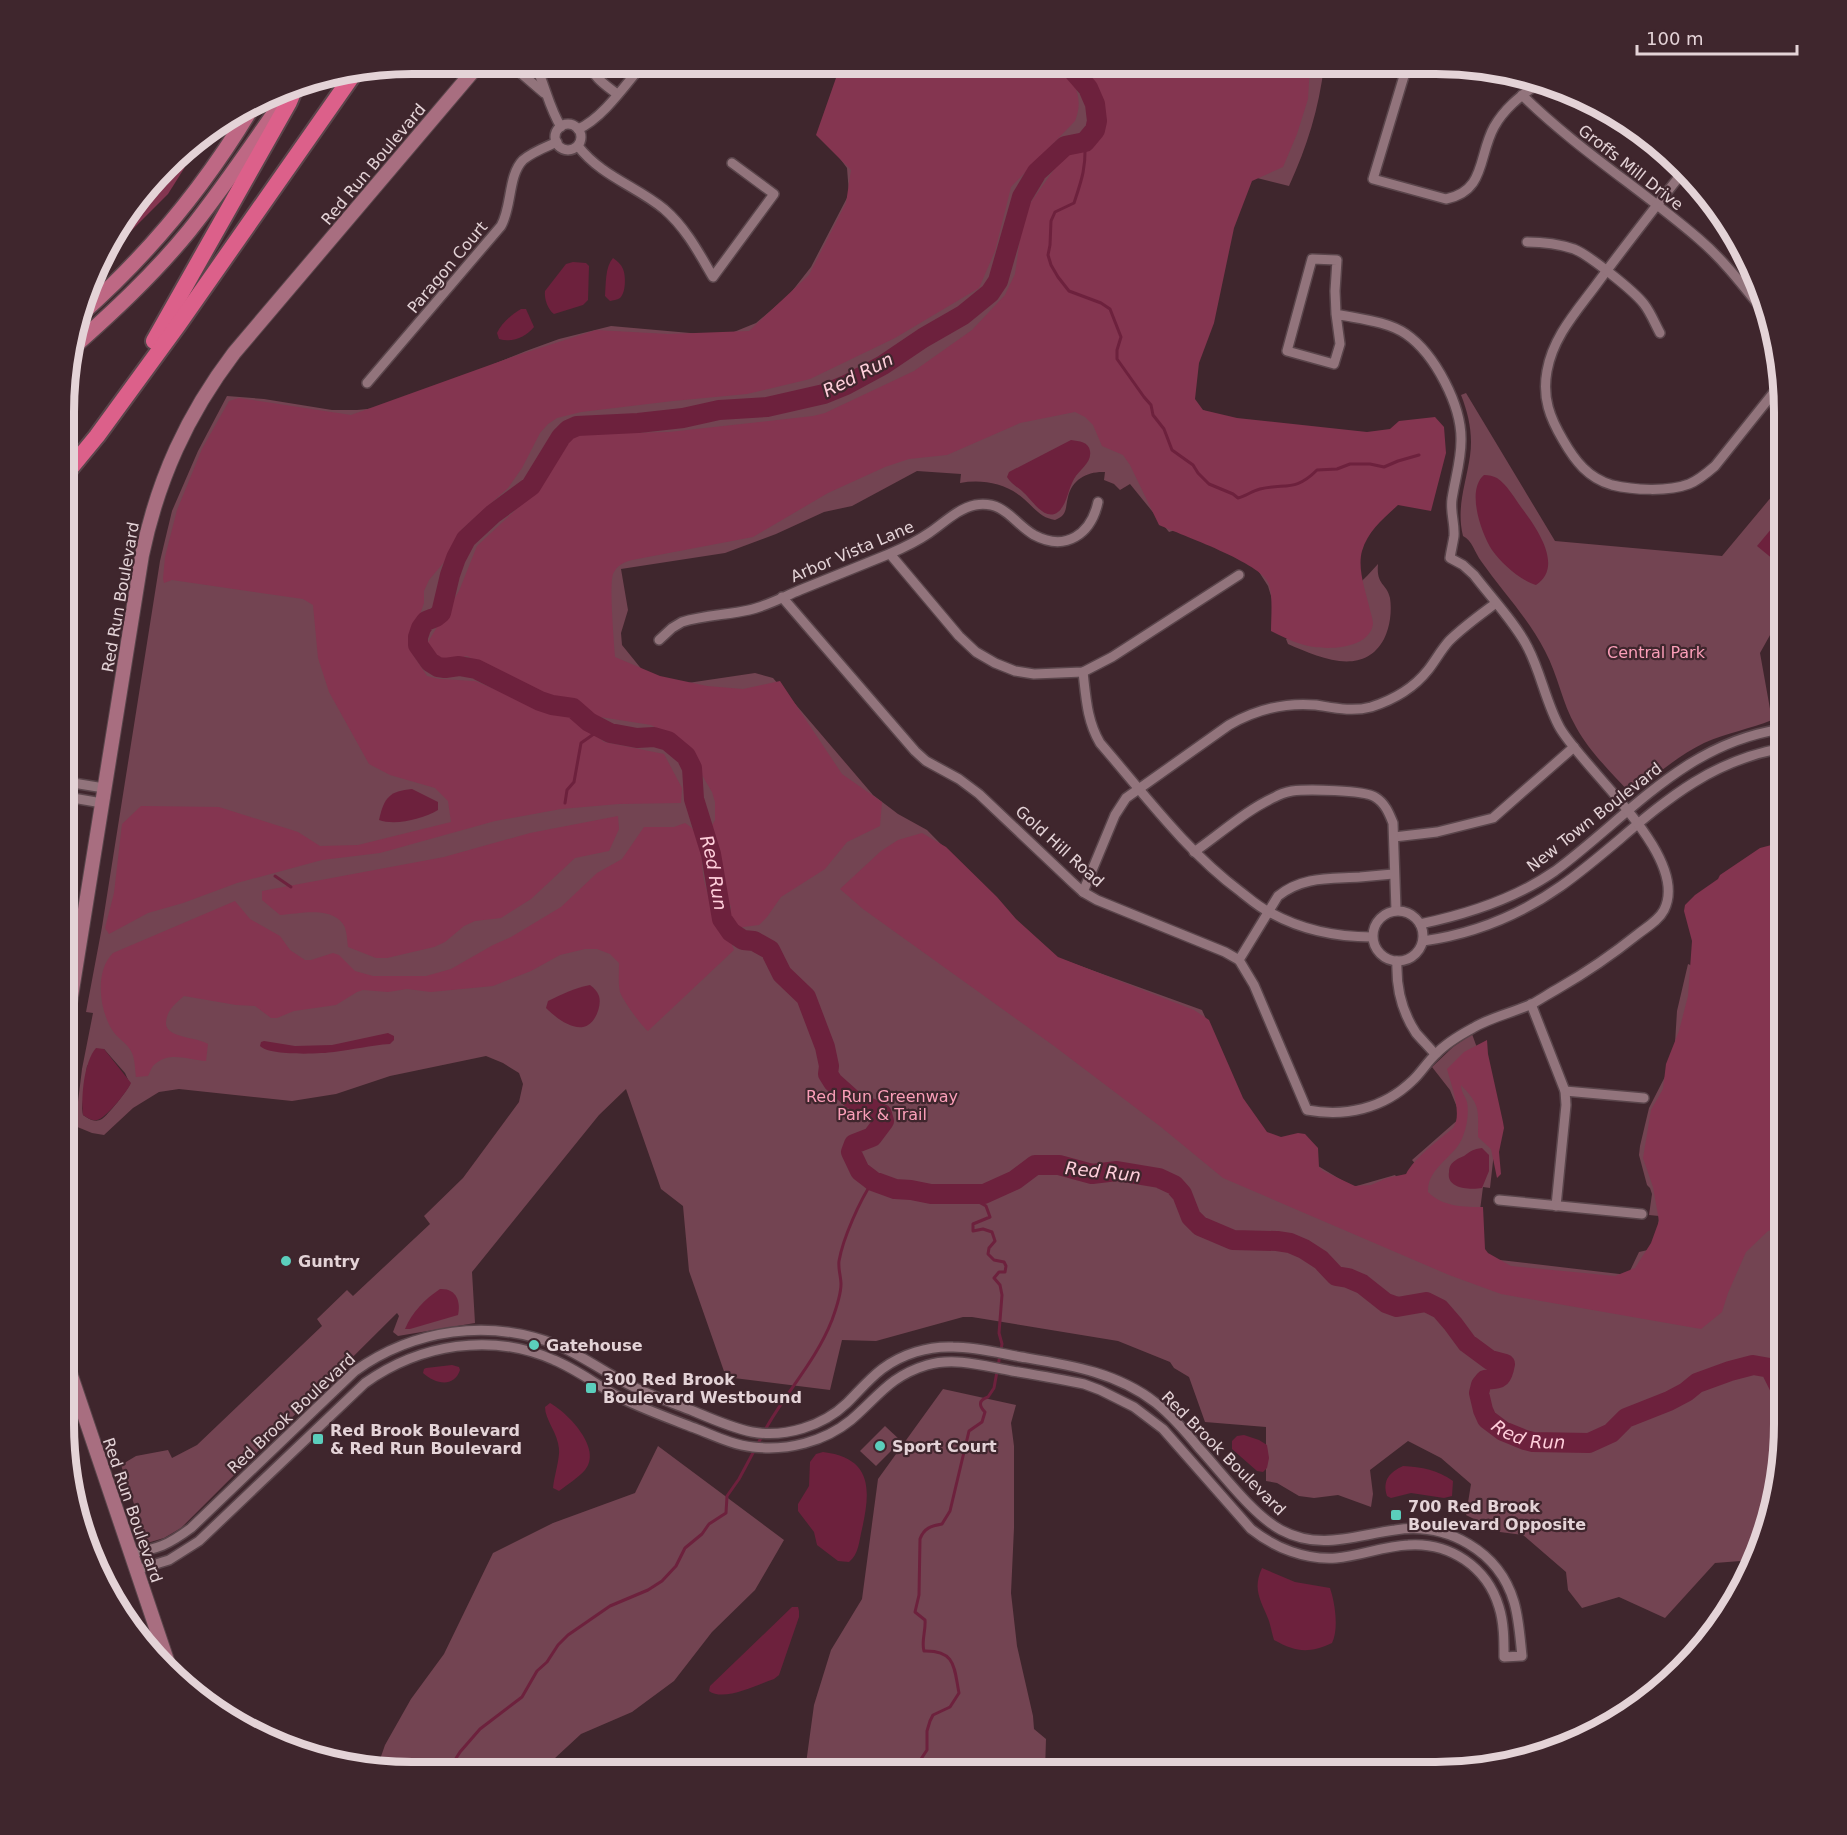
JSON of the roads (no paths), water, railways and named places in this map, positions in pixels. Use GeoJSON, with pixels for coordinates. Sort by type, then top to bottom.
{"type":"FeatureCollection","features":[{"type":"Feature","properties":{"kind":"highway"},"geometry":{"type":"LineString","coordinates":[[74,464],[178,325],[350,79]]}},
{"type":"Feature","properties":{"kind":"highway"},"geometry":{"type":"LineString","coordinates":[[74,455],[148,351],[292,95]]}},
{"type":"Feature","properties":{"kind":"main road","name":"Red Run Boulevard"},"geometry":{"type":"LineString","coordinates":[[74,978],[138,575],[147,532],[161,486],[186,427],[206,391],[234,353],[471,74]]}},
{"type":"Feature","properties":{"kind":"main road"},"geometry":{"type":"LineString","coordinates":[[81,340],[153,272],[188,232],[284,98]]}},
{"type":"Feature","properties":{"kind":"main road"},"geometry":{"type":"LineString","coordinates":[[90,306],[146,251],[183,208],[246,117]]}},
{"type":"Feature","properties":{"kind":"main road","name":"Red Run Boulevard"},"geometry":{"type":"LineString","coordinates":[[74,1385],[165,1655]]}},
{"type":"Feature","properties":{"kind":"street"},"geometry":{"type":"LineString","coordinates":[[522,74],[545,94]]}},
{"type":"Feature","properties":{"kind":"street"},"geometry":{"type":"LineString","coordinates":[[539,74],[545,94],[561,127]]}},
{"type":"Feature","properties":{"kind":"street"},"geometry":{"type":"LineString","coordinates":[[594,74],[617,94]]}},
{"type":"Feature","properties":{"kind":"street"},"geometry":{"type":"LineString","coordinates":[[578,129],[593,122],[634,74]]}},
{"type":"Feature","properties":{"kind":"street"},"geometry":{"type":"LineString","coordinates":[[1405,74],[1373,179],[1446,200],[1454,198],[1472,186],[1477,178],[1494,127],[1509,106],[1532,88]]}},
{"type":"Feature","properties":{"kind":"street","name":"Groffs Mill Drive"},"geometry":{"type":"LineString","coordinates":[[1522,95],[1547,120],[1596,160],[1700,240],[1725,264],[1755,301]]}},
{"type":"Feature","properties":{"kind":"street"},"geometry":{"type":"LineString","coordinates":[[570,125],[578,129],[581,138],[578,146],[566,150],[556,142],[556,134],[561,127],[570,125]]}},
{"type":"Feature","properties":{"kind":"street","name":"Paragon Court"},"geometry":{"type":"LineString","coordinates":[[368,383],[501,226],[507,213],[514,176],[520,164],[529,156],[556,142]]}},
{"type":"Feature","properties":{"kind":"street"},"geometry":{"type":"LineString","coordinates":[[578,146],[600,169],[653,201],[680,224],[713,277],[774,194],[732,163]]}},
{"type":"Feature","properties":{"kind":"street"},"geometry":{"type":"LineString","coordinates":[[1679,177],[1558,338],[1547,371],[1545,388],[1552,421],[1574,459],[1599,480],[1613,485],[1651,489],[1672,488],[1688,484],[1715,466],[1773,393]]}},
{"type":"Feature","properties":{"kind":"street"},"geometry":{"type":"LineString","coordinates":[[1527,242],[1561,245],[1577,250],[1635,294],[1644,304],[1660,333]]}},
{"type":"Feature","properties":{"kind":"street"},"geometry":{"type":"LineString","coordinates":[[1312,259],[1337,260],[1336,314],[1340,344],[1334,364],[1287,351],[1312,259]]}},
{"type":"Feature","properties":{"kind":"street"},"geometry":{"type":"LineString","coordinates":[[1336,314],[1389,326],[1405,334],[1418,344],[1429,358],[1456,404],[1460,420],[1461,457],[1452,500],[1451,515],[1454,534],[1450,558],[1474,575],[1527,645],[1557,720],[1574,747],[1639,823],[1665,872],[1669,898],[1664,912],[1614,953],[1532,1004],[1478,1025],[1458,1036],[1435,1054],[1411,1082],[1395,1095],[1377,1104],[1343,1113],[1307,1110],[1254,985],[1239,960],[1278,896],[1286,890],[1311,880],[1327,877],[1394,874]]}},
{"type":"Feature","properties":{"kind":"street","name":"Arbor Vista Lane"},"geometry":{"type":"LineString","coordinates":[[659,640],[682,622],[748,610],[890,554],[918,541],[966,507],[978,505],[1001,508],[1037,537],[1064,541],[1076,538],[1084,532],[1096,514],[1098,502]]}},
{"type":"Feature","properties":{"kind":"street"},"geometry":{"type":"LineString","coordinates":[[890,554],[959,636],[976,652],[1015,671],[1034,674],[1083,672],[1112,657],[1239,575]]}},
{"type":"Feature","properties":{"kind":"street","name":"Gold Hill Road"},"geometry":{"type":"LineString","coordinates":[[782,597],[915,751],[926,761],[959,779],[979,794],[1083,892],[1239,960]]}},
{"type":"Feature","properties":{"kind":"street"},"geometry":{"type":"LineString","coordinates":[[1083,892],[1120,806],[1126,798],[1229,725],[1259,710],[1275,706],[1296,704],[1358,710],[1403,693],[1417,683],[1449,641],[1496,603]]}},
{"type":"Feature","properties":{"kind":"street"},"geometry":{"type":"LineString","coordinates":[[1083,672],[1087,711],[1092,729],[1100,743],[1194,852],[1269,912],[1301,926],[1320,931],[1338,935],[1372,937]]}},
{"type":"Feature","properties":{"kind":"street","name":"New Town Boulevard"},"geometry":{"type":"LineString","coordinates":[[1420,924],[1465,914],[1531,885],[1554,871],[1670,777],[1700,757],[1724,744],[1774,731]]}},
{"type":"Feature","properties":{"kind":"street"},"geometry":{"type":"LineString","coordinates":[[1394,837],[1437,832],[1492,818],[1574,747]]}},
{"type":"Feature","properties":{"kind":"street","name":"New Town Boulevard"},"geometry":{"type":"LineString","coordinates":[[1423,941],[1447,937],[1508,918],[1563,885],[1682,789],[1730,762],[1752,754],[1774,750]]}},
{"type":"Feature","properties":{"kind":"street"},"geometry":{"type":"LineString","coordinates":[[74,783],[104,788]]}},
{"type":"Feature","properties":{"kind":"street"},"geometry":{"type":"LineString","coordinates":[[1194,852],[1257,807],[1275,796],[1291,791],[1363,793],[1374,796],[1382,803],[1393,823],[1396,910]]}},
{"type":"Feature","properties":{"kind":"street"},"geometry":{"type":"LineString","coordinates":[[74,798],[102,803]]}},
{"type":"Feature","properties":{"kind":"street"},"geometry":{"type":"LineString","coordinates":[[1396,910],[1410,913],[1420,924],[1423,941],[1415,955],[1407,960],[1388,959],[1374,946],[1372,937],[1374,925],[1387,912],[1396,910]]}},
{"type":"Feature","properties":{"kind":"street"},"geometry":{"type":"LineString","coordinates":[[1397,961],[1396,979],[1406,1013],[1416,1032],[1435,1054]]}},
{"type":"Feature","properties":{"kind":"street"},"geometry":{"type":"LineString","coordinates":[[1532,1004],[1565,1090],[1566,1106],[1556,1206]]}},
{"type":"Feature","properties":{"kind":"street"},"geometry":{"type":"LineString","coordinates":[[1565,1090],[1644,1098]]}},
{"type":"Feature","properties":{"kind":"street"},"geometry":{"type":"LineString","coordinates":[[1499,1200],[1642,1214]]}},
{"type":"Feature","properties":{"kind":"street","name":"Red Brook Boulevard"},"geometry":{"type":"LineString","coordinates":[[130,1553],[155,1549],[191,1528],[355,1371],[400,1345],[434,1335],[489,1330],[542,1340],[577,1354],[627,1384],[647,1393],[737,1429],[755,1433],[792,1431],[814,1424],[833,1414],[873,1376],[898,1359],[927,1349],[969,1348],[1087,1370],[1126,1384],[1142,1393],[1174,1419],[1262,1517],[1292,1536],[1323,1542],[1393,1530],[1426,1529],[1452,1535],[1475,1547],[1489,1559],[1509,1587],[1517,1616],[1522,1656],[1504,1657],[1502,1618],[1489,1584],[1479,1572],[1453,1552],[1439,1547],[1416,1544],[1394,1546],[1336,1558],[1286,1550],[1251,1529],[1163,1430],[1134,1407],[1084,1384],[967,1363],[941,1362],[904,1374],[883,1388],[840,1428],[818,1439],[786,1447],[752,1447],[732,1442],[641,1407],[571,1367],[537,1353],[486,1344],[445,1348],[407,1359],[377,1375],[351,1395],[199,1541],[169,1560],[136,1570]]}},
{"type":"Feature","properties":{"kind":"waterway","name":"Red Run"},"geometry":{"type":"LineString","coordinates":[[1076,74],[1088,88],[1095,104],[1097,121],[1095,130],[1085,142],[1065,146],[1037,172],[1022,197],[998,281],[990,293],[963,315],[883,365],[824,394],[767,407],[719,410],[683,418],[638,423],[577,426],[568,430],[561,437],[531,486],[493,514],[466,539],[450,575],[441,613],[426,621],[421,628],[418,645],[430,662],[438,667],[459,666],[476,669],[540,701],[573,708],[589,722],[610,733],[637,738],[654,737],[668,741],[686,756],[692,768],[694,799],[711,854],[722,919],[731,932],[743,940],[754,941],[770,950],[782,974],[806,997],[825,1047],[829,1066],[828,1074],[833,1082],[852,1099],[882,1114],[884,1121],[872,1137],[854,1144],[851,1152],[860,1171],[873,1181],[895,1189],[931,1194],[984,1194],[1015,1180],[1035,1165],[1059,1165],[1092,1174],[1117,1171],[1159,1178],[1174,1185],[1182,1194],[1191,1217],[1200,1226],[1233,1240],[1290,1243],[1321,1260],[1336,1276],[1362,1284],[1386,1303],[1397,1307],[1426,1302],[1440,1309],[1467,1343],[1490,1360],[1505,1364],[1501,1376],[1497,1379],[1485,1380],[1481,1385],[1479,1393],[1487,1419],[1503,1431],[1533,1442],[1589,1443],[1611,1433],[1626,1418],[1669,1401],[1697,1383],[1730,1371],[1753,1365],[1770,1368],[1774,1376]]}},
{"type":"Feature","properties":{"kind":"waterway"},"geometry":{"type":"LineString","coordinates":[[1085,142],[1084,166],[1077,195],[1074,203],[1055,212],[1051,221],[1048,255],[1051,265],[1069,291],[1101,303],[1110,309],[1121,337],[1117,359],[1151,405],[1153,415],[1164,429],[1172,450],[1193,465],[1209,484],[1238,498],[1260,489],[1296,484],[1317,470],[1337,469],[1350,464],[1384,467],[1419,455]]}},
{"type":"Feature","properties":{"kind":"waterway"},"geometry":{"type":"LineString","coordinates":[[565,803],[567,790],[574,782],[581,743],[601,729]]}},
{"type":"Feature","properties":{"kind":"waterway"},"geometry":{"type":"LineString","coordinates":[[275,876],[291,887]]}},
{"type":"Feature","properties":{"kind":"waterway"},"geometry":{"type":"LineString","coordinates":[[765,1430],[818,1349],[832,1320],[841,1288],[839,1264],[844,1241],[873,1181]]}},
{"type":"Feature","properties":{"kind":"waterway"},"geometry":{"type":"LineString","coordinates":[[919,1762],[927,1750],[927,1731],[933,1715],[950,1707],[959,1693],[954,1668],[948,1657],[934,1651],[924,1651],[925,1620],[915,1612],[919,1595],[920,1539],[928,1528],[942,1524],[950,1511],[969,1431],[982,1422],[985,1412],[980,1403],[994,1388],[1002,1344],[999,1333],[1002,1295],[1000,1285],[994,1278],[999,1272],[1005,1272],[1006,1266],[1004,1262],[994,1260],[988,1254],[989,1248],[995,1241],[992,1232],[983,1229],[973,1231],[973,1224],[990,1217],[986,1206],[977,1201],[976,1194]]}},
{"type":"Feature","properties":{"kind":"waterway"},"geometry":{"type":"LineString","coordinates":[[454,1762],[480,1729],[522,1697],[537,1671],[568,1635],[610,1606],[648,1590],[662,1581],[676,1566],[685,1548],[702,1534],[709,1524],[726,1513],[727,1496],[762,1436]]}},
{"type":"Feature","properties":{"kind":"place","name":"Guntry"},"geometry":{"type":"Point","coordinates":[286,1261]}},
{"type":"Feature","properties":{"kind":"place","name":"Gatehouse"},"geometry":{"type":"Point","coordinates":[534,1345]}},
{"type":"Feature","properties":{"kind":"place","name":"300 Red Brook Boulevard Westbound"},"geometry":{"type":"Point","coordinates":[591,1388]}},
{"type":"Feature","properties":{"kind":"place","name":"Red Brook Boulevard & Red Run Boulevard"},"geometry":{"type":"Point","coordinates":[318,1439]}},
{"type":"Feature","properties":{"kind":"place","name":"Sport Court"},"geometry":{"type":"Point","coordinates":[880,1446]}},
{"type":"Feature","properties":{"kind":"place","name":"700 Red Brook Boulevard Opposite"},"geometry":{"type":"Point","coordinates":[1396,1515]}},
{"type":"Feature","properties":{"kind":"park label","name":"Central Park"},"geometry":{"type":"Point","coordinates":[1656,652]}},
{"type":"Feature","properties":{"kind":"park label","name":"Red Run Greenway Park & Trail"},"geometry":{"type":"Point","coordinates":[882,1105]}}]}
